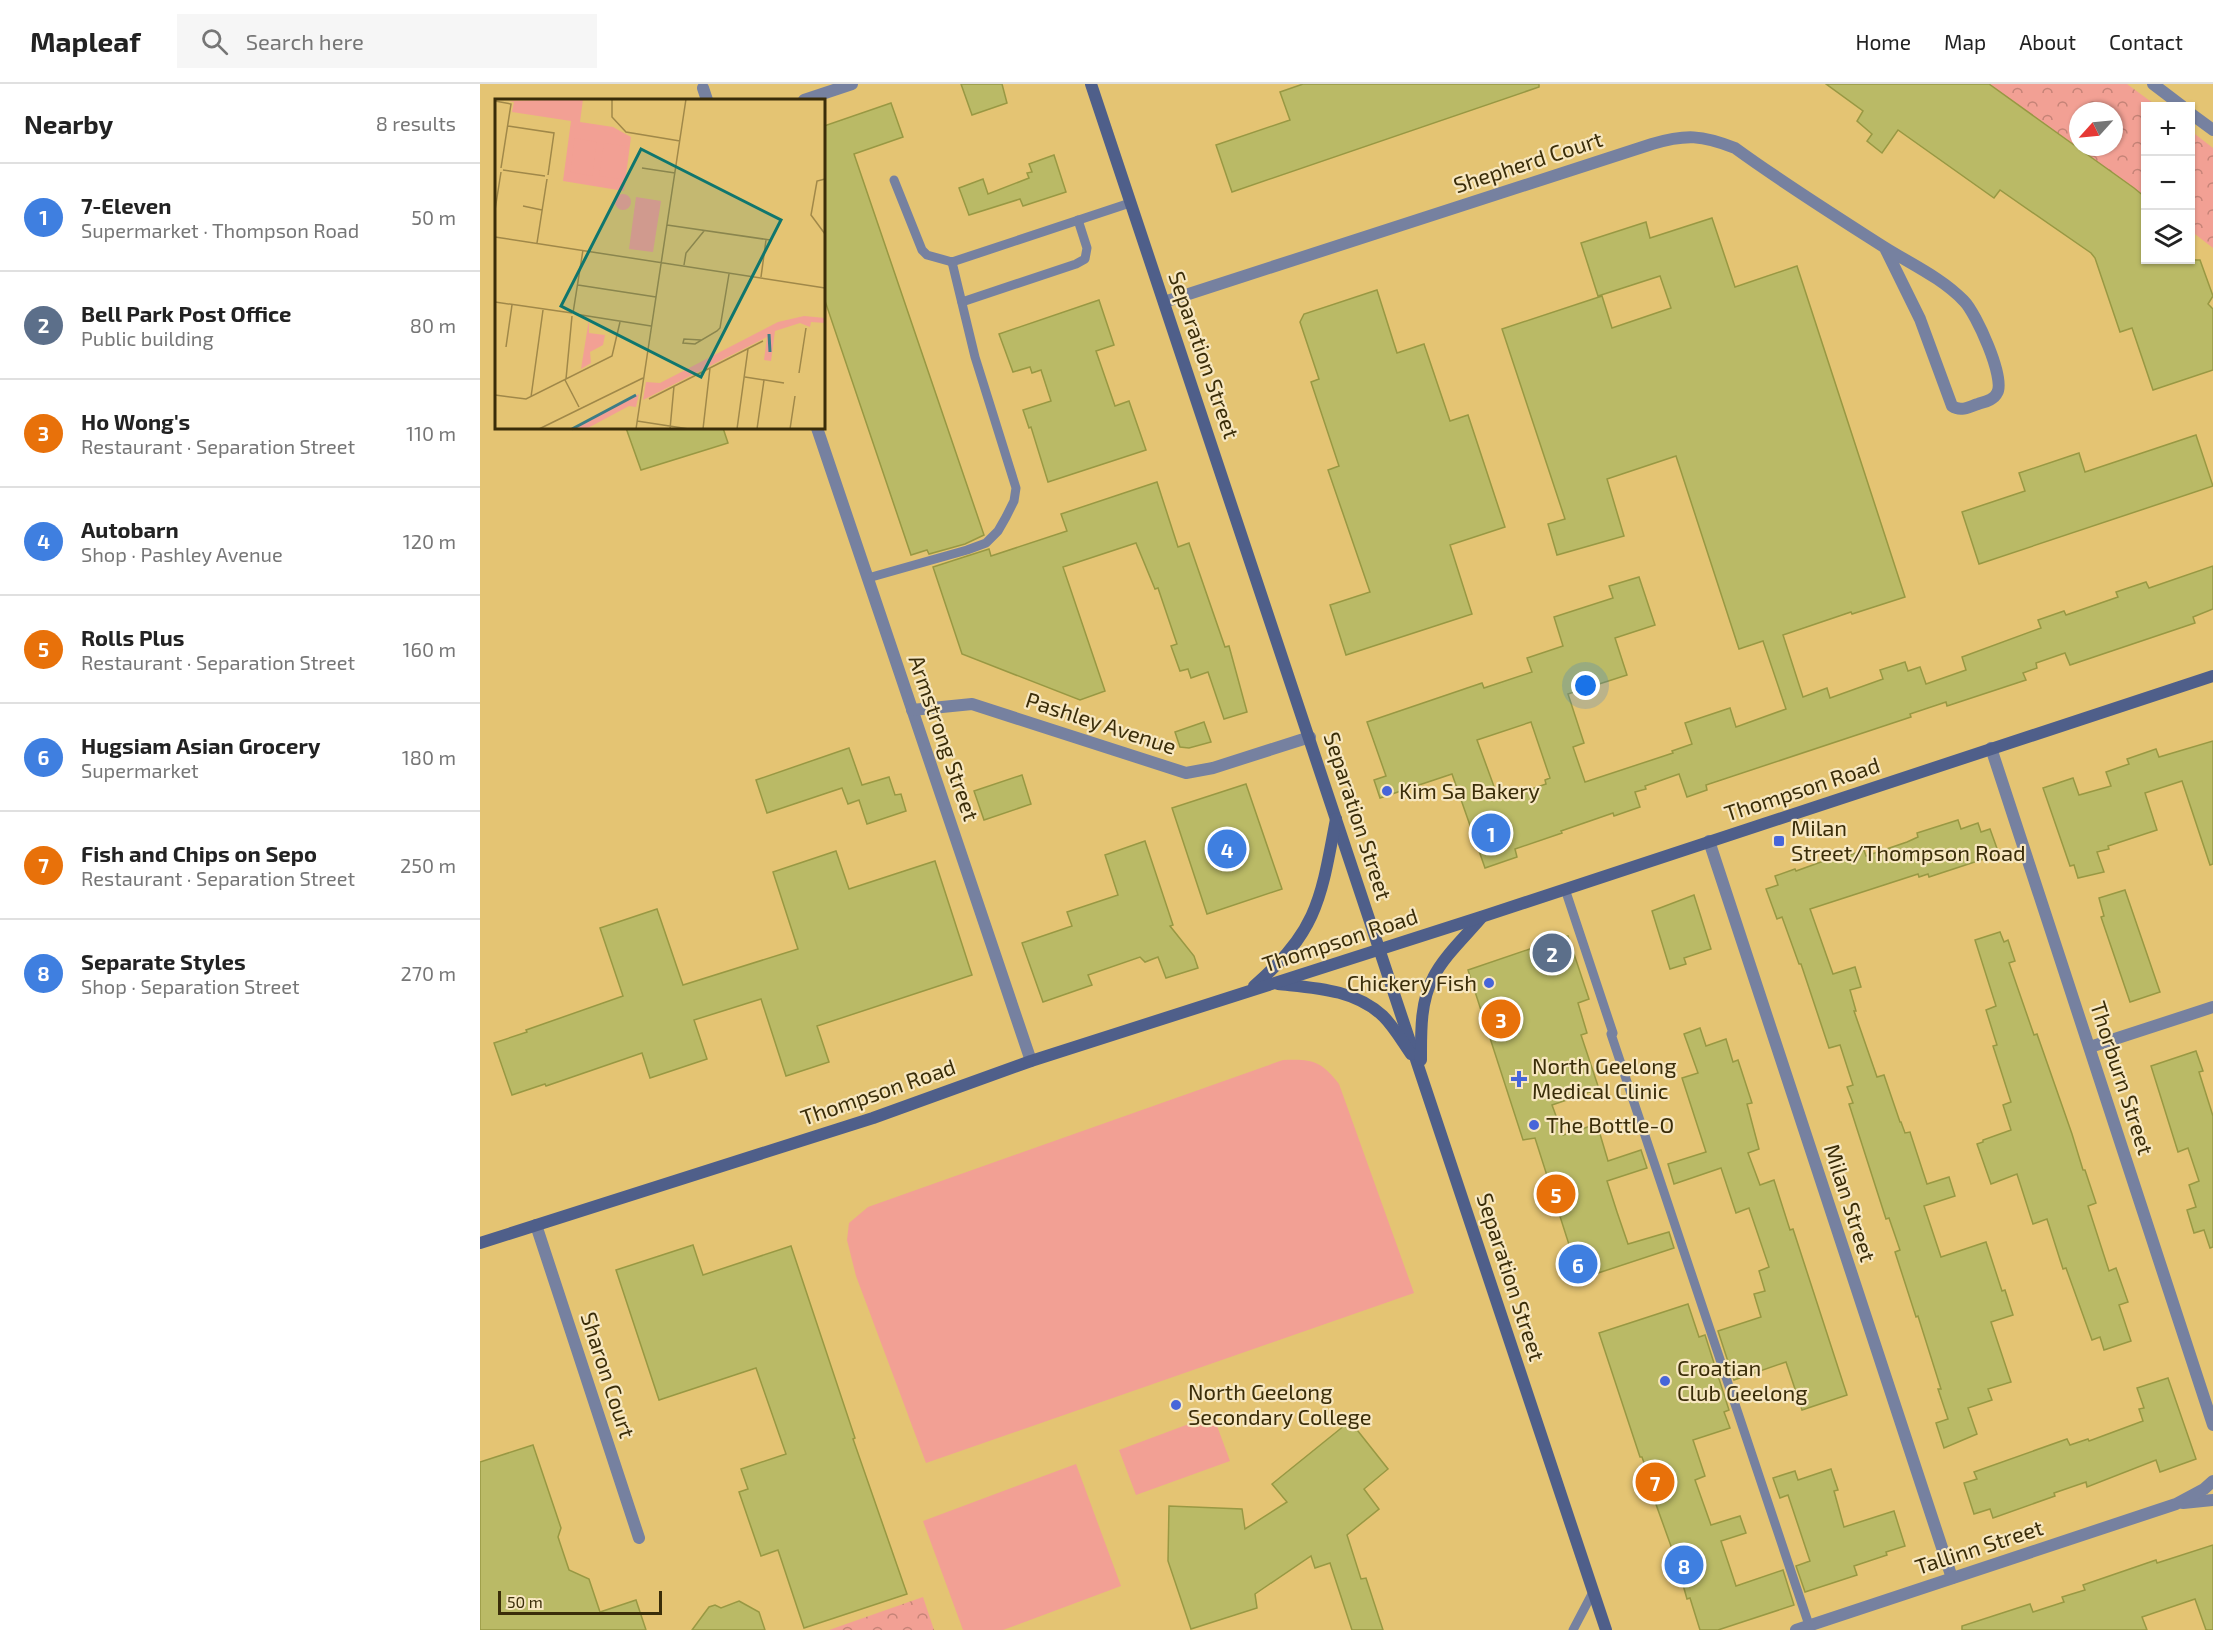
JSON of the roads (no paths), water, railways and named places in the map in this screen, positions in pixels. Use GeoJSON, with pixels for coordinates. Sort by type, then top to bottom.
{"type":"FeatureCollection","features":[{"type":"Feature","properties":{"kind":"main road","name":"Separation Street"},"geometry":{"type":"LineString","coordinates":[[1090,84],[1310,737],[1606,1630]]}},
{"type":"Feature","properties":{"kind":"main road","name":"Thompson Road"},"geometry":{"type":"LineString","coordinates":[[480,1244],[873,1118],[1031,1061],[1483,916],[2213,676]]}},
{"type":"Feature","properties":{"kind":"main road"},"geometry":{"type":"LineString","coordinates":[[1249,991],[1282,961],[1311,920],[1324,882],[1336,817]]}},
{"type":"Feature","properties":{"kind":"main road"},"geometry":{"type":"LineString","coordinates":[[1421,1075],[1422,1025],[1430,984],[1445,960],[1483,916]]}},
{"type":"Feature","properties":{"kind":"main road"},"geometry":{"type":"LineString","coordinates":[[1273,983],[1318,988],[1346,994],[1362,1001],[1386,1019],[1418,1062]]}},
{"type":"Feature","properties":{"kind":"street"},"geometry":{"type":"LineString","coordinates":[[807,99],[852,84]]}},
{"type":"Feature","properties":{"kind":"street"},"geometry":{"type":"LineString","coordinates":[[2153,84],[2177,102]]}},
{"type":"Feature","properties":{"kind":"street"},"geometry":{"type":"LineString","coordinates":[[703,88],[707,99]]}},
{"type":"Feature","properties":{"kind":"street"},"geometry":{"type":"LineString","coordinates":[[2195,117],[2213,130]]}},
{"type":"Feature","properties":{"kind":"street","name":"Shepherd Court"},"geometry":{"type":"LineString","coordinates":[[1164,302],[1678,136],[1715,141],[1735,148],[1949,288],[1973,312],[1984,335],[1999,383],[1999,391],[1992,399],[1965,409],[1952,406],[1920,319],[1885,248]]}},
{"type":"Feature","properties":{"kind":"street","name":"Armstrong Street"},"geometry":{"type":"LineString","coordinates":[[817,429],[1031,1061]]}},
{"type":"Feature","properties":{"kind":"street","name":"Pashley Avenue"},"geometry":{"type":"LineString","coordinates":[[912,710],[972,704],[1186,773],[1214,768],[1310,737]]}},
{"type":"Feature","properties":{"kind":"street","name":"Thorburn Street"},"geometry":{"type":"LineString","coordinates":[[1991,748],[2213,1423]]}},
{"type":"Feature","properties":{"kind":"street","name":"Milan Street"},"geometry":{"type":"LineString","coordinates":[[1709,841],[1952,1578]]}},
{"type":"Feature","properties":{"kind":"street"},"geometry":{"type":"LineString","coordinates":[[2090,1047],[2213,1007]]}},
{"type":"Feature","properties":{"kind":"street","name":"Sharon Court"},"geometry":{"type":"LineString","coordinates":[[536,1225],[639,1538]]}},
{"type":"Feature","properties":{"kind":"street","name":"Tallinn Street"},"geometry":{"type":"LineString","coordinates":[[1796,1630],[2175,1504],[2204,1489],[2213,1481]]}},
{"type":"Feature","properties":{"kind":"street","name":"Tallinn Street"},"geometry":{"type":"LineString","coordinates":[[2175,1504],[2213,1500]]}},
{"type":"Feature","properties":{"kind":"lane"},"geometry":{"type":"LineString","coordinates":[[894,180],[921,250],[927,255],[952,262],[1131,202]]}},
{"type":"Feature","properties":{"kind":"lane"},"geometry":{"type":"LineString","coordinates":[[962,302],[1085,259],[1087,248],[1078,220]]}},
{"type":"Feature","properties":{"kind":"lane"},"geometry":{"type":"LineString","coordinates":[[868,578],[986,543],[998,531],[1014,501],[1016,488],[975,357],[952,262]]}},
{"type":"Feature","properties":{"kind":"lane"},"geometry":{"type":"LineString","coordinates":[[1565,889],[1613,1033],[1611,1034],[1809,1625]]}},
{"type":"Feature","properties":{"kind":"lane"},"geometry":{"type":"LineString","coordinates":[[1573,1630],[1593,1592]]}},
{"type":"Feature","properties":{"kind":"place","name":"Kim Sa Bakery"},"geometry":{"type":"Point","coordinates":[1387,791]}},
{"type":"Feature","properties":{"kind":"place","name":"7-Eleven"},"geometry":{"type":"Point","coordinates":[1491,833]}},
{"type":"Feature","properties":{"kind":"place","name":"Milan Street/Thompson Road"},"geometry":{"type":"Point","coordinates":[1779,841]}},
{"type":"Feature","properties":{"kind":"place","name":"Autobarn"},"geometry":{"type":"Point","coordinates":[1227,849]}},
{"type":"Feature","properties":{"kind":"place","name":"Bell Park Post Office"},"geometry":{"type":"Point","coordinates":[1552,953]}},
{"type":"Feature","properties":{"kind":"place","name":"Chickery Fish"},"geometry":{"type":"Point","coordinates":[1489,983]}},
{"type":"Feature","properties":{"kind":"place","name":"Ho Wong's"},"geometry":{"type":"Point","coordinates":[1501,1019]}},
{"type":"Feature","properties":{"kind":"place","name":"North Geelong Medical Clinic"},"geometry":{"type":"Point","coordinates":[1519,1079]}},
{"type":"Feature","properties":{"kind":"place","name":"The Bottle-O"},"geometry":{"type":"Point","coordinates":[1534,1125]}},
{"type":"Feature","properties":{"kind":"place","name":"Rolls Plus"},"geometry":{"type":"Point","coordinates":[1556,1194]}},
{"type":"Feature","properties":{"kind":"place","name":"Hugsiam Asian Grocery"},"geometry":{"type":"Point","coordinates":[1578,1264]}},
{"type":"Feature","properties":{"kind":"place","name":"Croatian Club Geelong"},"geometry":{"type":"Point","coordinates":[1665,1381]}},
{"type":"Feature","properties":{"kind":"place","name":"North Geelong Secondary College"},"geometry":{"type":"Point","coordinates":[1176,1405]}},
{"type":"Feature","properties":{"kind":"place","name":"Fish and Chips on Sepo"},"geometry":{"type":"Point","coordinates":[1655,1482]}},
{"type":"Feature","properties":{"kind":"place","name":"Separate Styles"},"geometry":{"type":"Point","coordinates":[1684,1565]}}]}
